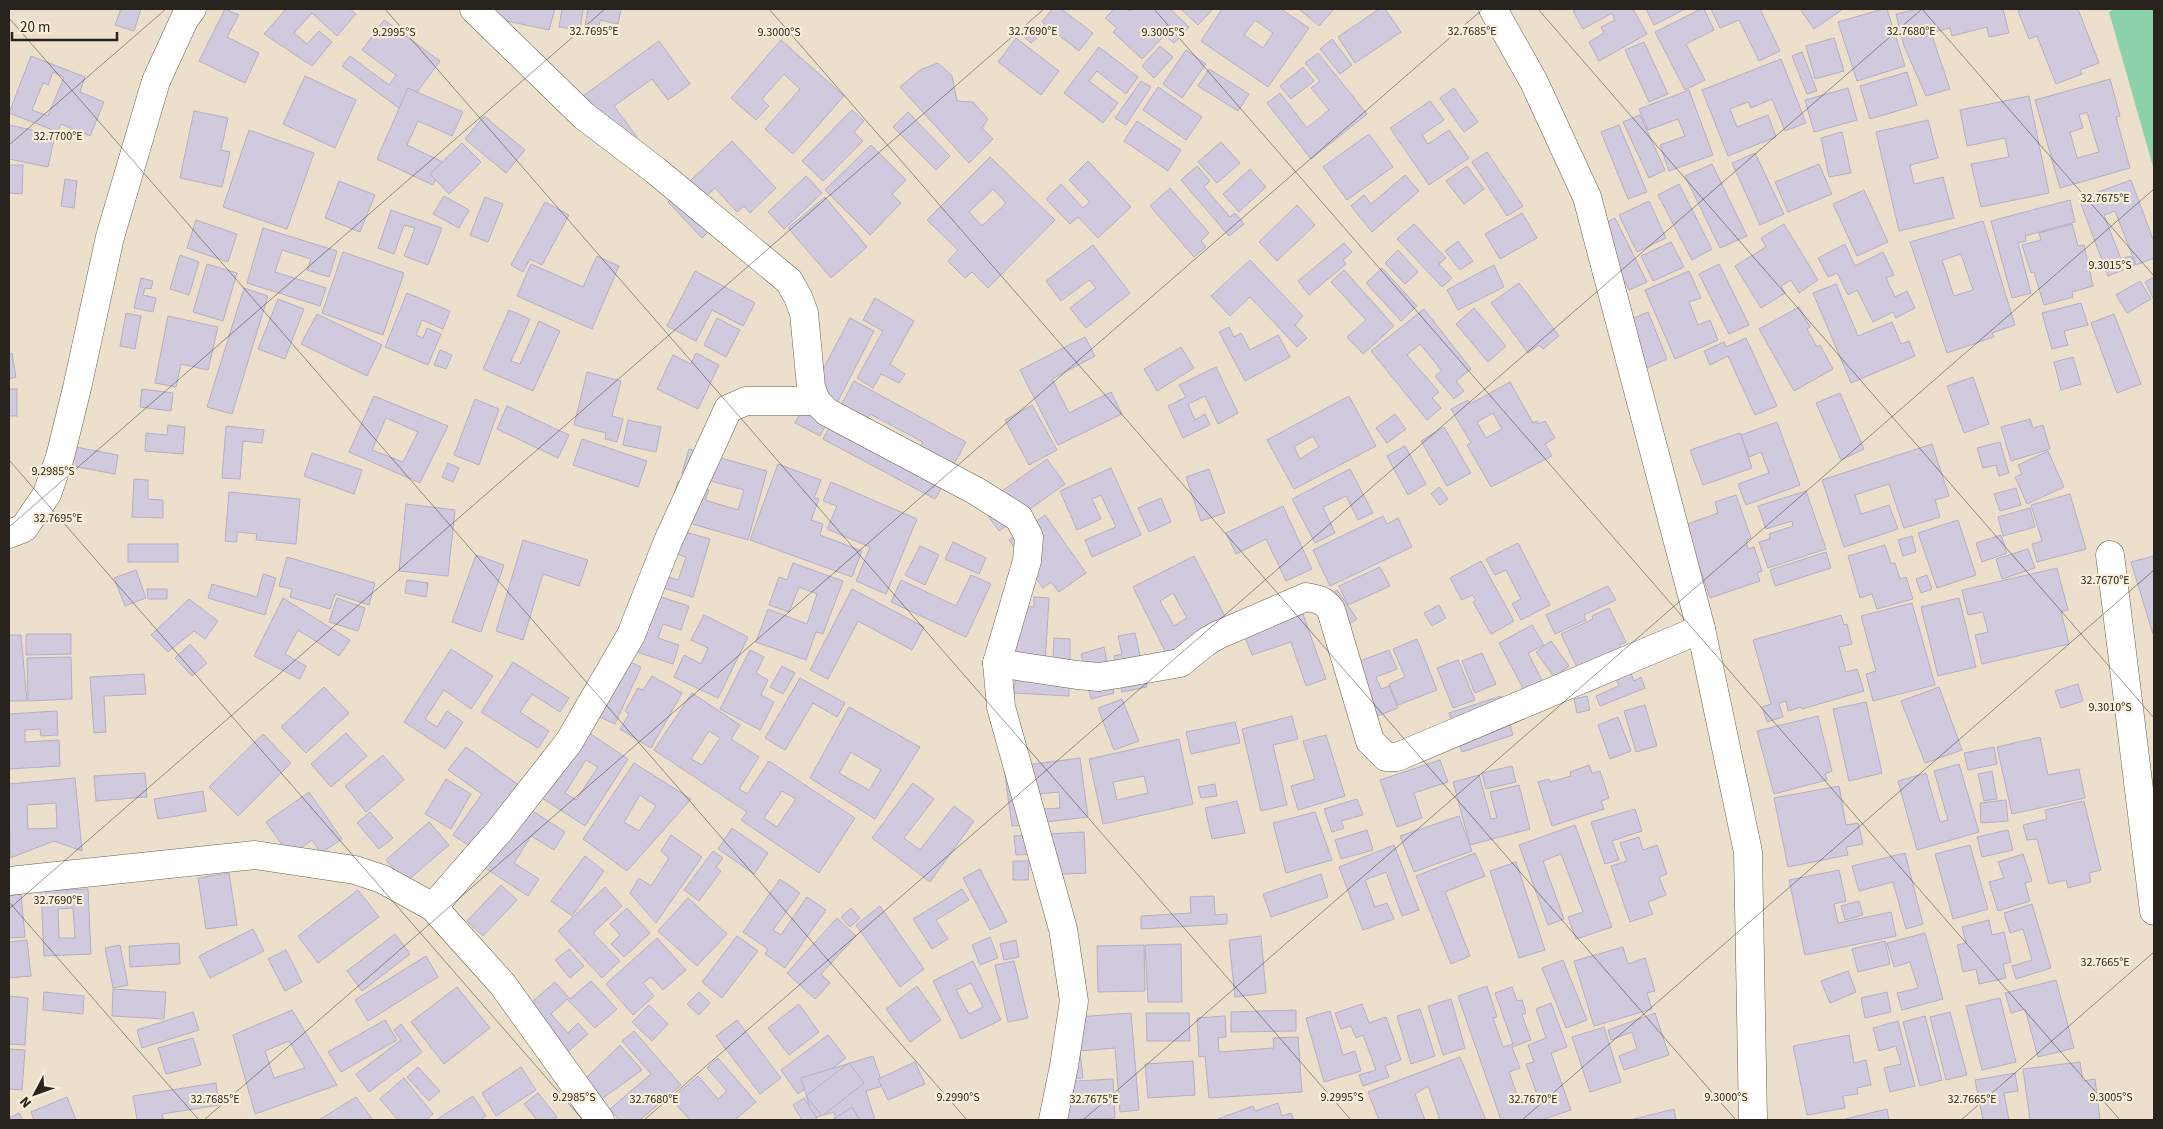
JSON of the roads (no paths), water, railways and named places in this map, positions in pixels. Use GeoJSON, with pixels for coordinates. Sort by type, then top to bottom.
{"type":"FeatureCollection","features":[{"type":"Feature","properties":{"kind":"street"},"geometry":{"type":"LineString","coordinates":[[9,534],[24,528],[47,494],[60,457],[110,237],[156,81],[185,18],[192,9]]}},
{"type":"Feature","properties":{"kind":"street"},"geometry":{"type":"LineString","coordinates":[[474,9],[584,116],[655,170],[789,281],[804,313],[811,387],[816,401],[827,412],[976,491],[1019,518],[1029,537],[1027,561],[997,663],[1001,707],[1063,929],[1074,1001],[1064,1066],[1052,1120]]}},
{"type":"Feature","properties":{"kind":"street"},"geometry":{"type":"LineString","coordinates":[[1493,9],[1534,82],[1587,196],[1701,629],[1748,852],[1752,1120]]}},
{"type":"Feature","properties":{"kind":"street"},"geometry":{"type":"LineString","coordinates":[[433,907],[500,830],[569,742],[631,635],[668,541],[728,409],[746,401],[816,401]]}},
{"type":"Feature","properties":{"kind":"street"},"geometry":{"type":"LineString","coordinates":[[2110,555],[2154,911]]}},
{"type":"Feature","properties":{"kind":"street"},"geometry":{"type":"LineString","coordinates":[[997,663],[1099,676],[1174,665],[1186,659],[1206,642],[1218,635],[1306,597],[1320,599],[1331,610],[1370,741],[1386,757],[1397,758],[1701,629]]}},
{"type":"Feature","properties":{"kind":"street"},"geometry":{"type":"LineString","coordinates":[[9,881],[255,855],[355,870],[382,879],[433,907],[503,986],[600,1120]]}}]}
